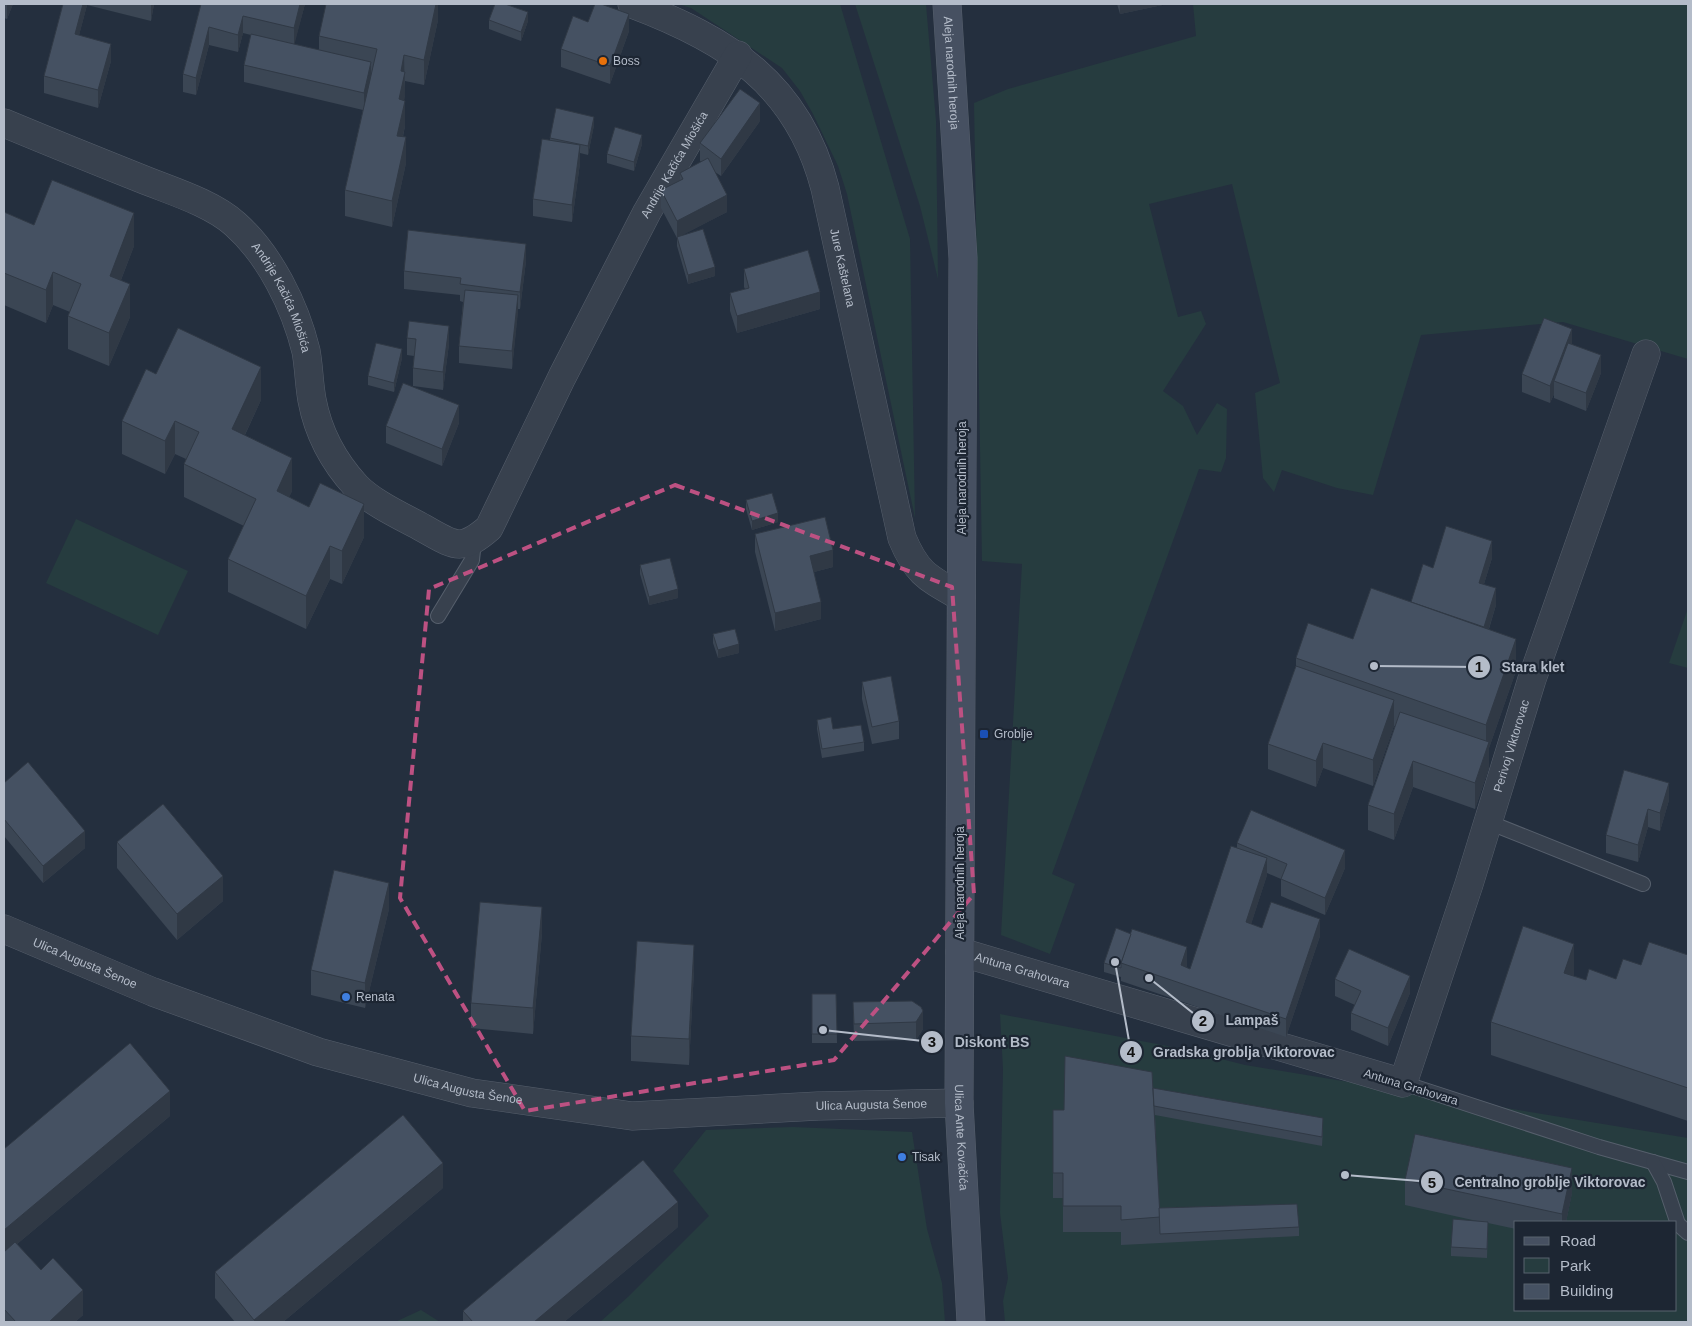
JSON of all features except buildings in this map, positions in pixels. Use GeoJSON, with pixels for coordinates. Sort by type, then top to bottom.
{"type":"FeatureCollection","features":[{"type":"Feature","properties":{"kind":"main road","name":"Aleja narodnih heroja"},"geometry":{"type":"LineString","coordinates":[[946,4],[963,258],[960,952]]}},
{"type":"Feature","properties":{"kind":"main road","name":"Ulica Ante Kovačića"},"geometry":{"type":"LineString","coordinates":[[960,952],[959,1103],[971,1322]]}},
{"type":"Feature","properties":{"kind":"street","name":"Jure Kaštelana"},"geometry":{"type":"LineString","coordinates":[[632,4],[672,19],[738,55],[775,89],[799,124],[817,157],[902,538],[912,562],[930,579],[961,598]]}},
{"type":"Feature","properties":{"kind":"street","name":"Andrije Kačića Miošića"},"geometry":{"type":"LineString","coordinates":[[4,123],[194,200],[234,223],[254,244],[288,300],[306,351],[312,401],[321,433],[338,464],[358,487],[439,537],[462,546],[474,541],[489,528],[499,511],[562,378],[647,212],[738,55]]}},
{"type":"Feature","properties":{"kind":"street","name":"Perivoj Viktorovac"},"geometry":{"type":"LineString","coordinates":[[1402,1083],[1488,822],[1532,679],[1646,354]]}},
{"type":"Feature","properties":{"kind":"street","name":"Ulica Augusta Šenoe"},"geometry":{"type":"LineString","coordinates":[[4,929],[146,990],[318,1052],[472,1093],[632,1116],[818,1106],[959,1103]]}},
{"type":"Feature","properties":{"kind":"street","name":"Antuna Grahovara"},"geometry":{"type":"LineString","coordinates":[[960,952],[1402,1083]]}},
{"type":"Feature","properties":{"kind":"lane"},"geometry":{"type":"LineString","coordinates":[[438,616],[472,560],[474,541]]}},
{"type":"Feature","properties":{"kind":"lane"},"geometry":{"type":"LineString","coordinates":[[1488,822],[1643,884]]}},
{"type":"Feature","properties":{"kind":"lane","name":"Antuna Grahovara"},"geometry":{"type":"LineString","coordinates":[[1402,1083],[1688,1172]]}},
{"type":"Feature","properties":{"kind":"lane"},"geometry":{"type":"LineString","coordinates":[[1652,1162],[1664,1182],[1678,1224],[1688,1233]]}},
{"type":"Feature","properties":{"kind":"highlighted area"},"geometry":{"type":"Polygon","coordinates":[[[675,485],[952,587],[974,894],[834,1060],[525,1111],[400,898],[429,589],[675,485]]]}},
{"type":"Feature","properties":{"kind":"green space"},"geometry":{"type":"Polygon","coordinates":[[[678,4],[840,4],[910,239],[915,518],[847,194],[838,166],[800,91],[782,68],[691,8],[678,4]]]}},
{"type":"Feature","properties":{"kind":"green space"},"geometry":{"type":"Polygon","coordinates":[[[855,4],[926,4],[936,121],[938,279],[920,206],[855,4]]]}},
{"type":"Feature","properties":{"kind":"green space"},"geometry":{"type":"Polygon","coordinates":[[[1193,4],[1688,4],[1688,359],[1563,322],[1421,335],[1373,495],[1337,488],[1282,470],[1274,492],[1263,478],[1255,393],[1280,383],[1232,184],[1149,204],[1178,317],[1201,311],[1206,324],[1163,391],[1183,406],[1197,435],[1217,403],[1227,409],[1226,458],[1221,472],[1199,469],[1052,874],[1075,884],[1050,954],[1001,935],[1022,564],[982,561],[974,103],[1008,89],[1196,36],[1193,4]]]}},
{"type":"Feature","properties":{"kind":"green space"},"geometry":{"type":"Polygon","coordinates":[[[76,519],[188,571],[158,635],[46,583],[76,519]]]}},
{"type":"Feature","properties":{"kind":"green space"},"geometry":{"type":"Polygon","coordinates":[[[1688,608],[1688,668],[1669,663],[1688,608]]]}},
{"type":"Feature","properties":{"kind":"green space"},"geometry":{"type":"Polygon","coordinates":[[[1000,1014],[1178,1048],[1245,1065],[1688,1138],[1688,1322],[1005,1322],[1003,1301],[1008,1278],[1000,1213],[1003,1069],[1000,1014]]]}},
{"type":"Feature","properties":{"kind":"green space"},"geometry":{"type":"Polygon","coordinates":[[[793,1127],[912,1132],[927,1229],[942,1283],[945,1322],[600,1322],[629,1296],[709,1216],[673,1171],[706,1130],[793,1127]]]}},
{"type":"Feature","properties":{"kind":"green space"},"geometry":{"type":"Polygon","coordinates":[[[421,1310],[440,1322],[395,1322],[421,1310]]]}},
{"type":"Feature","properties":{"kind":"place","name":"Boss"},"geometry":{"type":"Point","coordinates":[603,61]}},
{"type":"Feature","properties":{"kind":"place","name":"Stara klet"},"geometry":{"type":"Point","coordinates":[1374,666]}},
{"type":"Feature","properties":{"kind":"place","name":"Groblje"},"geometry":{"type":"Point","coordinates":[984,734]}},
{"type":"Feature","properties":{"kind":"place","name":"Gradska groblja Viktorovac"},"geometry":{"type":"Point","coordinates":[1115,962]}},
{"type":"Feature","properties":{"kind":"place","name":"Lampaš"},"geometry":{"type":"Point","coordinates":[1149,978]}},
{"type":"Feature","properties":{"kind":"place","name":"Renata"},"geometry":{"type":"Point","coordinates":[346,997]}},
{"type":"Feature","properties":{"kind":"place","name":"Diskont BS"},"geometry":{"type":"Point","coordinates":[823,1030]}},
{"type":"Feature","properties":{"kind":"place","name":"Tisak"},"geometry":{"type":"Point","coordinates":[902,1157]}},
{"type":"Feature","properties":{"kind":"place","name":"Centralno groblje Viktorovac"},"geometry":{"type":"Point","coordinates":[1345,1175]}}]}
